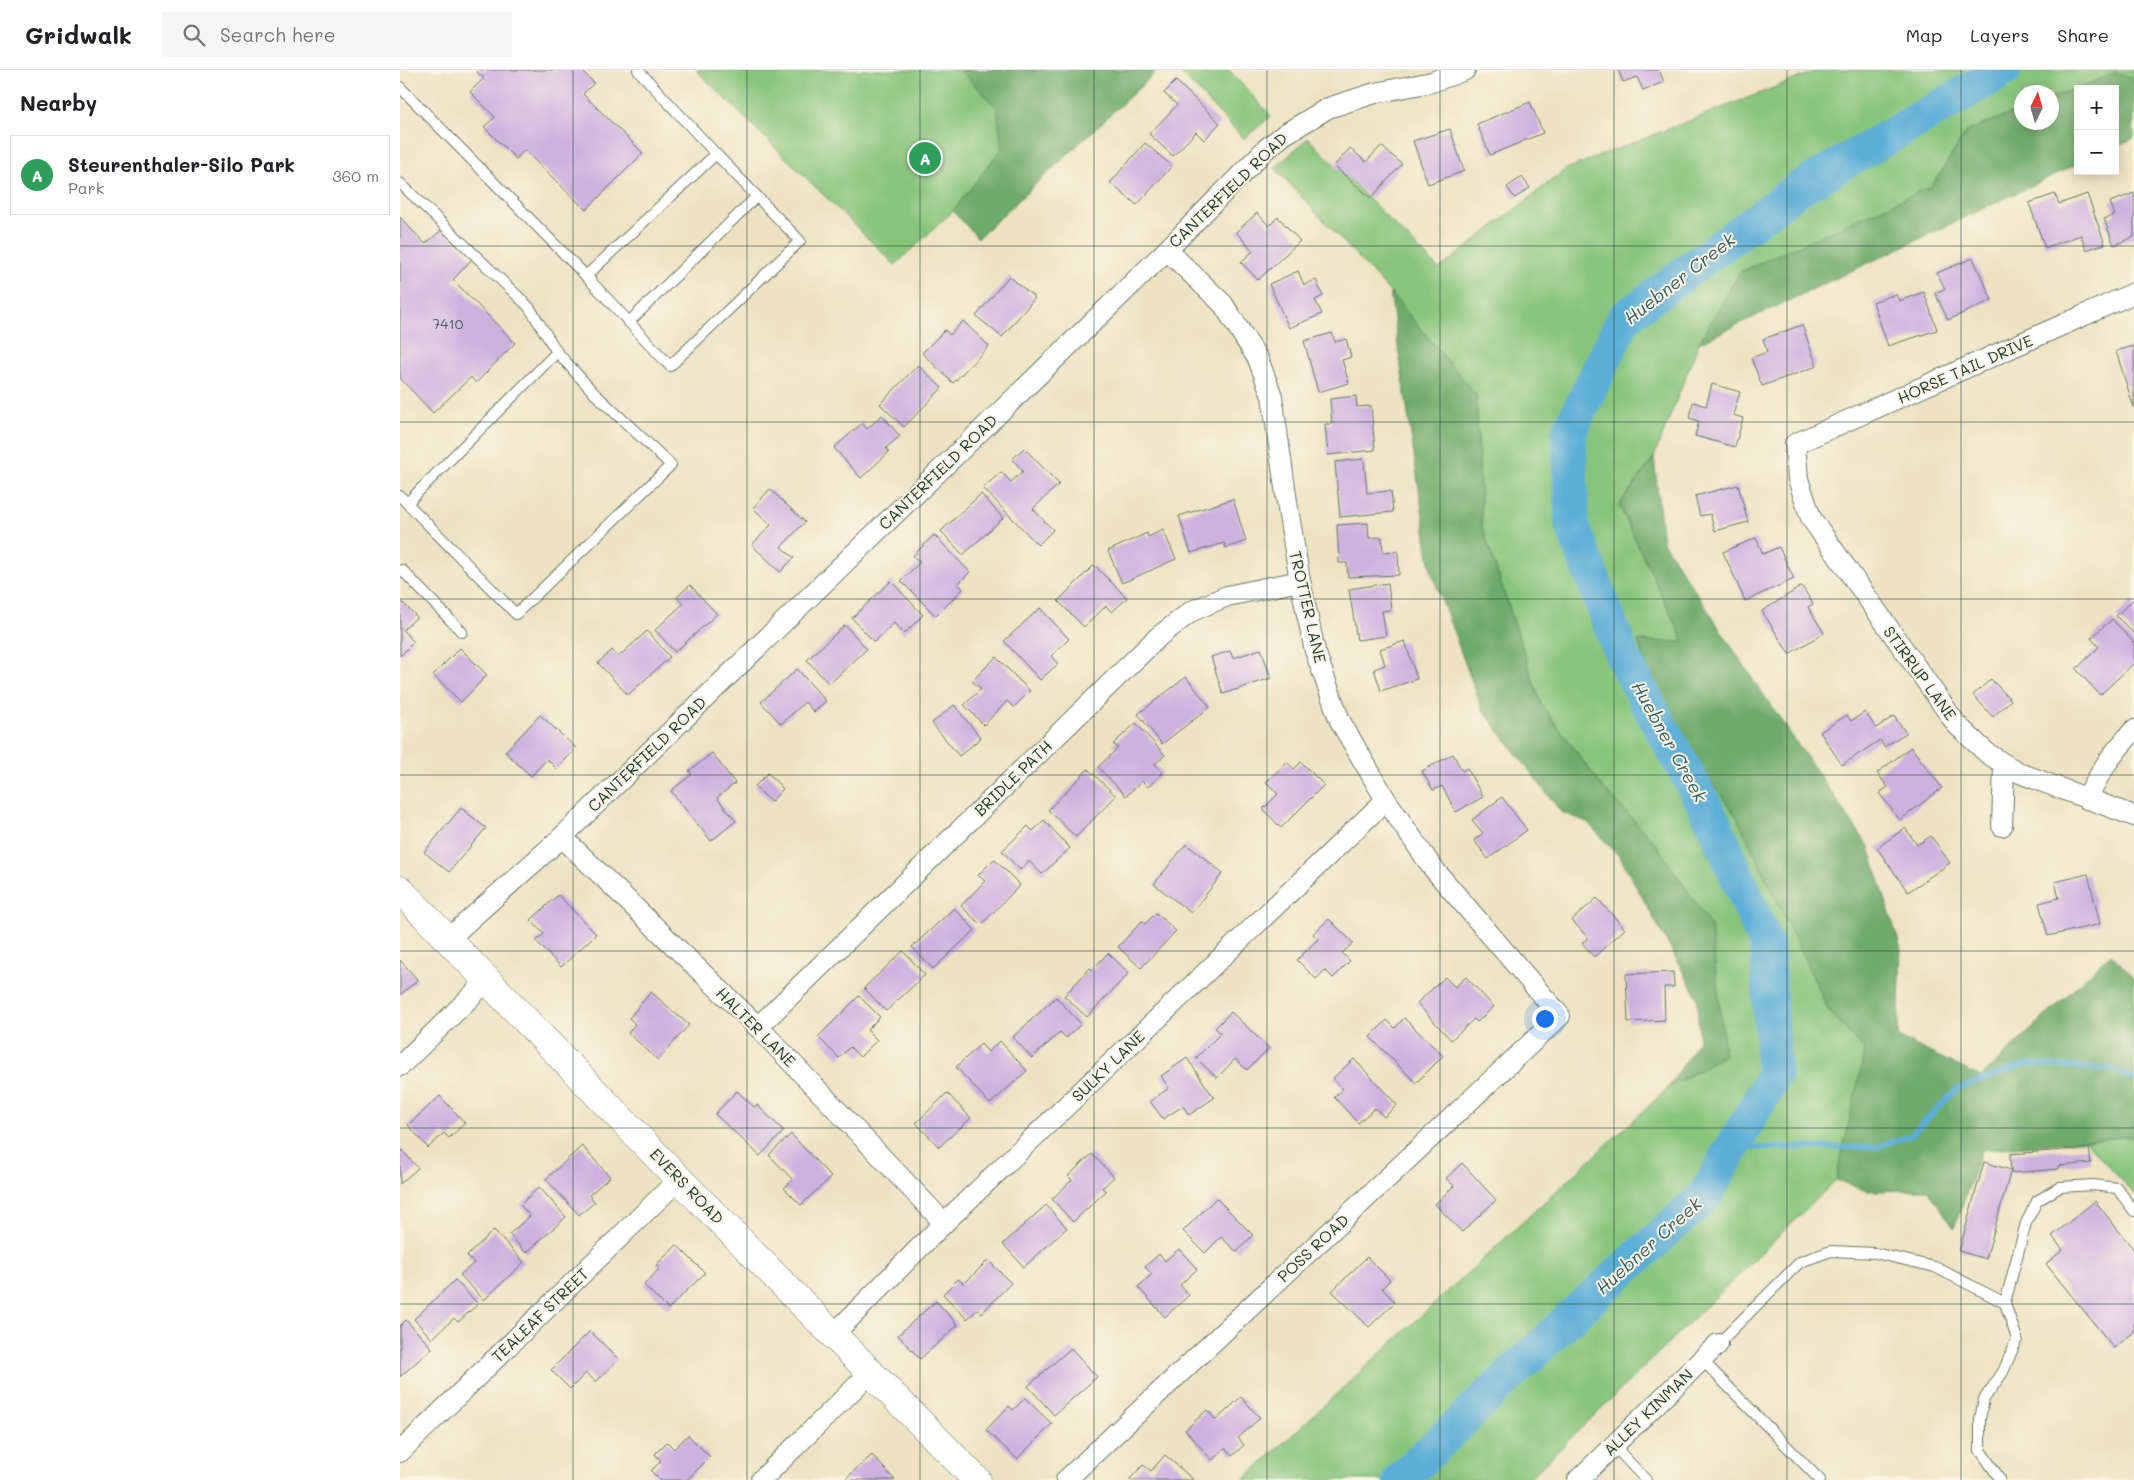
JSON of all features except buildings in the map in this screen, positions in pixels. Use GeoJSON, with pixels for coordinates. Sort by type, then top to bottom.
{"type":"FeatureCollection","features":[{"type":"Feature","properties":{"kind":"main road","name":"EVERS ROAD"},"geometry":{"type":"LineString","coordinates":[[400,890],[679,1179],[977,1480]]}},
{"type":"Feature","properties":{"kind":"street","name":"CANTERFIELD ROAD"},"geometry":{"type":"LineString","coordinates":[[448,939],[562,837],[1167,250],[1266,149],[1306,120],[1351,99],[1432,82],[1465,70]]}},
{"type":"Feature","properties":{"kind":"street","name":"TROTTER LANE"},"geometry":{"type":"LineString","coordinates":[[1167,250],[1223,304],[1258,359],[1272,396],[1300,581],[1315,651],[1340,721],[1386,800],[1432,867],[1560,1016]]}},
{"type":"Feature","properties":{"kind":"street","name":"HORSE TAIL DRIVE"},"geometry":{"type":"LineString","coordinates":[[1795,444],[2134,293]]}},
{"type":"Feature","properties":{"kind":"street","name":"STIRRUP LANE"},"geometry":{"type":"LineString","coordinates":[[1795,444],[1798,479],[1811,518],[1948,714],[1987,753],[2022,774],[2134,816]]}},
{"type":"Feature","properties":{"kind":"street","name":"BRIDLE PATH"},"geometry":{"type":"LineString","coordinates":[[758,1027],[1158,637],[1192,611],[1227,596],[1300,581]]}},
{"type":"Feature","properties":{"kind":"street"},"geometry":{"type":"LineString","coordinates":[[2087,799],[2102,768],[2134,730]]}},
{"type":"Feature","properties":{"kind":"street"},"geometry":{"type":"LineString","coordinates":[[2002,826],[2004,764]]}},
{"type":"Feature","properties":{"kind":"street","name":"SULKY LANE"},"geometry":{"type":"LineString","coordinates":[[833,1335],[944,1223],[1386,800]]}},
{"type":"Feature","properties":{"kind":"street","name":"HALTER LANE"},"geometry":{"type":"LineString","coordinates":[[562,837],[758,1027],[944,1223]]}},
{"type":"Feature","properties":{"kind":"street"},"geometry":{"type":"LineString","coordinates":[[400,1066],[487,981]]}},
{"type":"Feature","properties":{"kind":"street","name":"POSS ROAD"},"geometry":{"type":"LineString","coordinates":[[1066,1480],[1560,1016]]}},
{"type":"Feature","properties":{"kind":"street","name":"TEALEAF STREET"},"geometry":{"type":"LineString","coordinates":[[400,1452],[679,1179]]}},
{"type":"Feature","properties":{"kind":"street","name":"ALLEY KINMAN"},"geometry":{"type":"LineString","coordinates":[[1578,1480],[1718,1344]]}},
{"type":"Feature","properties":{"kind":"street"},"geometry":{"type":"LineString","coordinates":[[761,1480],[871,1372]]}},
{"type":"Feature","properties":{"kind":"lane"},"geometry":{"type":"LineString","coordinates":[[400,87],[586,276],[670,366],[800,241],[638,70]]}},
{"type":"Feature","properties":{"kind":"lane"},"geometry":{"type":"LineString","coordinates":[[586,276],[716,154]]}},
{"type":"Feature","properties":{"kind":"lane"},"geometry":{"type":"LineString","coordinates":[[400,183],[529,307],[557,352],[594,393],[671,465],[516,614],[404,500],[557,352]]}},
{"type":"Feature","properties":{"kind":"lane"},"geometry":{"type":"LineString","coordinates":[[629,322],[757,196]]}},
{"type":"Feature","properties":{"kind":"lane"},"geometry":{"type":"LineString","coordinates":[[400,570],[462,632]]}},
{"type":"Feature","properties":{"kind":"lane"},"geometry":{"type":"LineString","coordinates":[[2000,1479],[1980,1450],[1980,1419],[1984,1399],[2003,1372],[2018,1339],[2005,1303],[2026,1223],[2037,1201],[2060,1188],[2094,1185],[2117,1188],[2134,1211]]}},
{"type":"Feature","properties":{"kind":"lane"},"geometry":{"type":"LineString","coordinates":[[1718,1344],[1800,1262],[1831,1251],[1876,1252],[1935,1267],[2005,1303]]}},
{"type":"Feature","properties":{"kind":"lane"},"geometry":{"type":"LineString","coordinates":[[1702,1360],[1820,1480]]}},
{"type":"Feature","properties":{"kind":"lane"},"geometry":{"type":"LineString","coordinates":[[1614,1446],[1646,1480]]}},
{"type":"Feature","properties":{"kind":"green space"},"geometry":{"type":"Polygon","coordinates":[[[696,70],[1158,70],[978,238],[953,211],[895,265],[696,70]]]}},
{"type":"Feature","properties":{"kind":"green space"},"geometry":{"type":"Polygon","coordinates":[[[960,70],[1158,70],[978,238],[953,211],[1002,148],[997,108],[960,70]]]}},
{"type":"Feature","properties":{"kind":"green space"},"geometry":{"type":"Polygon","coordinates":[[[1178,70],[1229,70],[1271,116],[1244,139],[1178,70]]]}},
{"type":"Feature","properties":{"kind":"green space"},"geometry":{"type":"Polygon","coordinates":[[[1819,70],[2134,70],[2134,79],[2116,73],[2085,85],[2074,85],[2074,89],[2059,95],[2059,85],[2014,85],[2014,113],[1967,131],[1932,186],[1740,272],[1699,343],[1654,457],[1619,505],[1684,642],[1638,641],[1667,722],[1737,817],[1829,1011],[1865,1050],[1840,1176],[1528,1480],[1243,1480],[1668,1088],[1725,1054],[1657,845],[1604,789],[1541,704],[1482,526],[1476,395],[1390,292],[1275,168],[1308,138],[1439,269],[1566,169],[1819,70]]]}},
{"type":"Feature","properties":{"kind":"green space"},"geometry":{"type":"Polygon","coordinates":[[[2116,73],[2134,79],[2134,138],[2119,145],[2119,85],[2085,85],[2116,73]]]}},
{"type":"Feature","properties":{"kind":"green space"},"geometry":{"type":"Polygon","coordinates":[[[2074,89],[2074,166],[1699,343],[1740,272],[1932,186],[1967,131],[2014,113],[2014,130],[2059,130],[2059,95],[2074,89]]]}},
{"type":"Feature","properties":{"kind":"green space"},"geometry":{"type":"Polygon","coordinates":[[[1390,292],[1476,395],[1482,526],[1541,704],[1604,789],[1657,845],[1711,926],[1725,1055],[1668,1088],[1699,1040],[1697,997],[1620,857],[1587,822],[1561,812],[1482,709],[1431,571],[1390,292]]]}},
{"type":"Feature","properties":{"kind":"green space"},"geometry":{"type":"Polygon","coordinates":[[[1654,457],[1663,542],[1754,681],[1869,847],[1901,949],[1898,1037],[1981,1077],[2111,954],[2134,978],[2134,1136],[1982,1150],[1954,1228],[1928,1190],[1867,1191],[1836,1180],[1865,1050],[1829,1011],[1737,817],[1667,722],[1638,641],[1684,642],[1619,505],[1654,457]]]}},
{"type":"Feature","properties":{"kind":"green space"},"geometry":{"type":"Polygon","coordinates":[[[2134,1136],[2134,1194],[2085,1141],[2134,1136]]]}},
{"type":"Feature","properties":{"kind":"waterway","name":"Huebner Creek"},"geometry":{"type":"LineString","coordinates":[[1400,1480],[1575,1313],[1704,1197],[1774,1075],[1767,946],[1715,825],[1623,658],[1572,525],[1569,432],[1624,318],[1798,189],[2004,70]]}},
{"type":"Feature","properties":{"kind":"waterway"},"geometry":{"type":"LineString","coordinates":[[1732,1148],[1877,1147],[1911,1135],[1957,1089],[2026,1064],[2111,1069],[2134,1079]]}},
{"type":"Feature","properties":{"kind":"place","name":"Steurenthaler-Silo Park"},"geometry":{"type":"Point","coordinates":[925,158]}}]}
